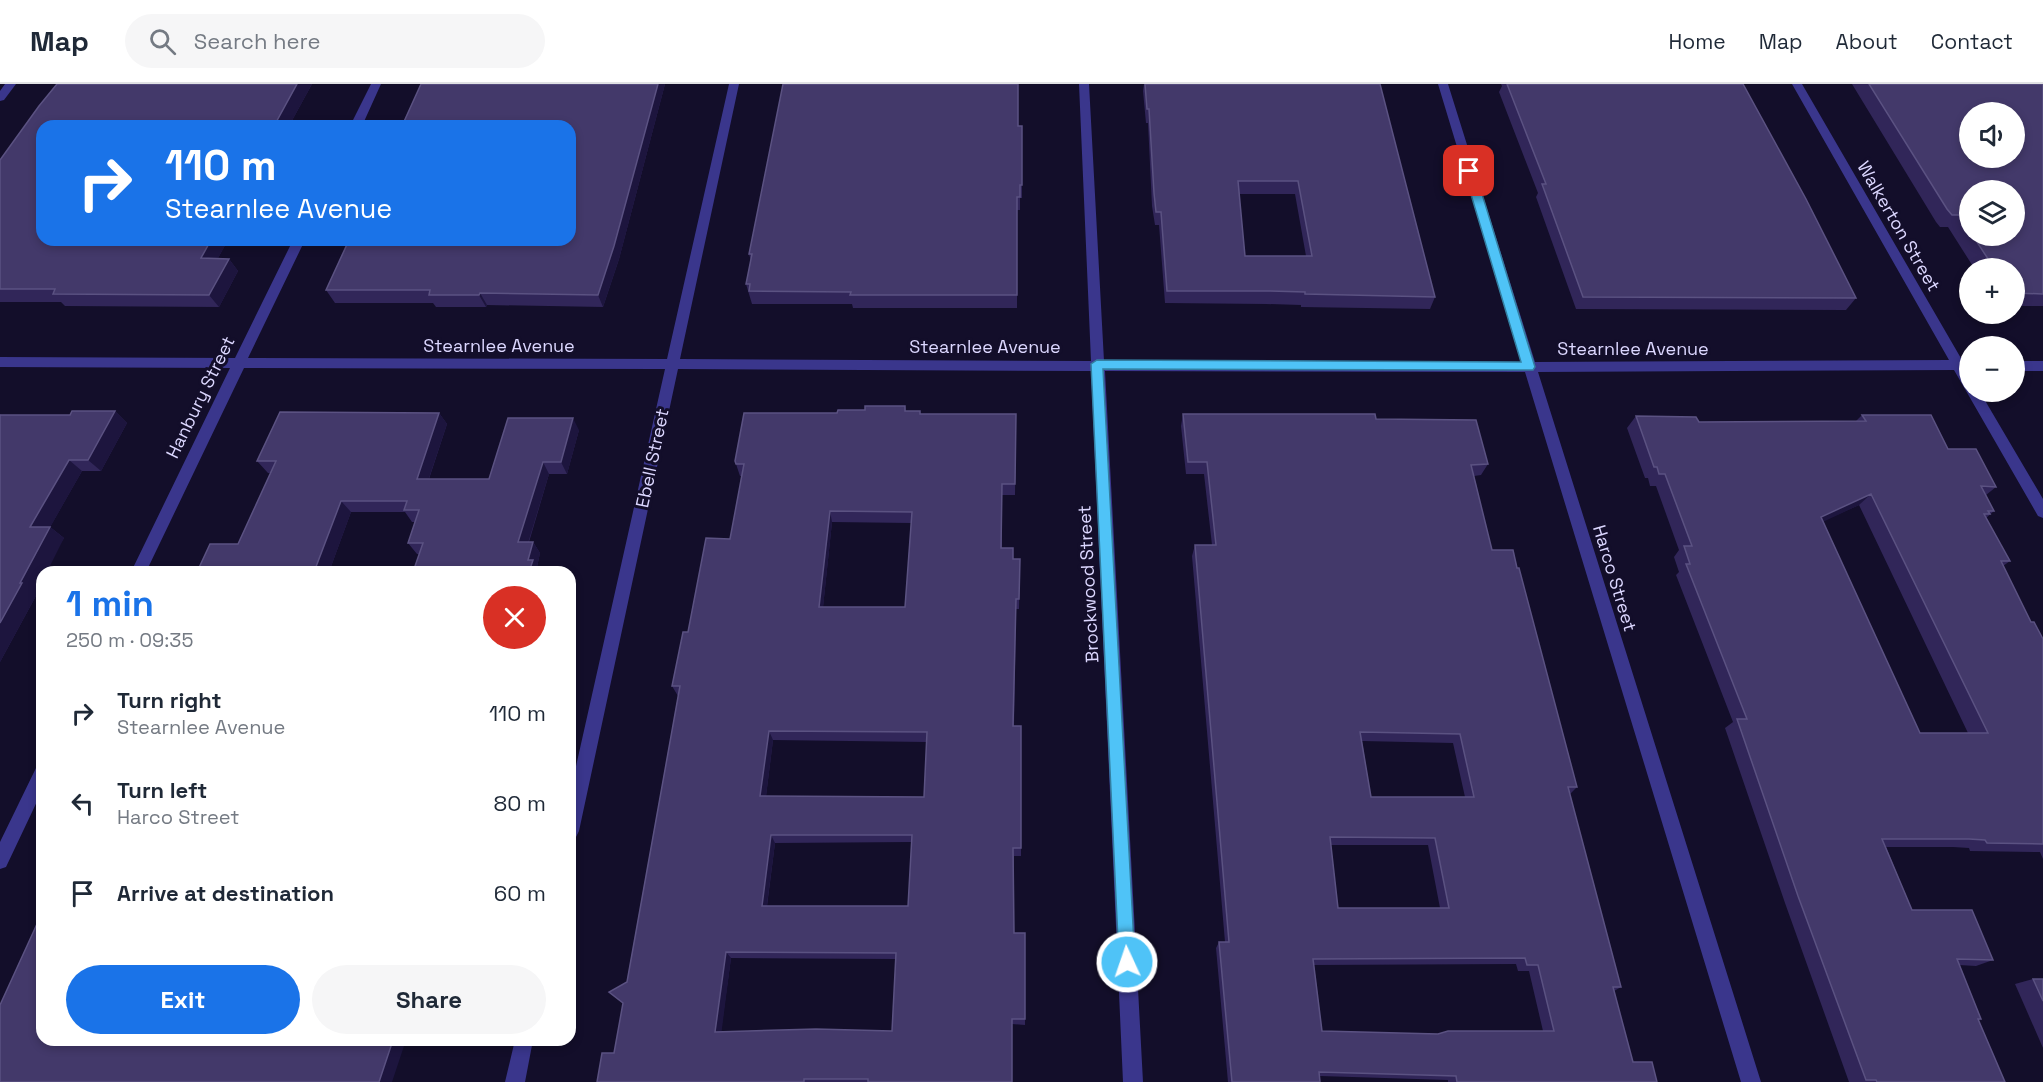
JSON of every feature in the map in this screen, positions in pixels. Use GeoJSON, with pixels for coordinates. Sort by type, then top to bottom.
{"type":"FeatureCollection","features":[{"type":"Feature","properties":{"kind":"street"},"geometry":{"type":"LineString","coordinates":[[0,98],[10,84]]}},
{"type":"Feature","properties":{"kind":"street"},"geometry":{"type":"LineString","coordinates":[[359,120],[376,84]]}},
{"type":"Feature","properties":{"kind":"street","name":"Ebell Street"},"geometry":{"type":"LineString","coordinates":[[576,804],[734,84]]}},
{"type":"Feature","properties":{"kind":"street","name":"Brockwood Street"},"geometry":{"type":"LineString","coordinates":[[1084,84],[1133,1082]]}},
{"type":"Feature","properties":{"kind":"street","name":"Harco Street"},"geometry":{"type":"LineString","coordinates":[[1443,84],[1751,1082]]}},
{"type":"Feature","properties":{"kind":"street","name":"Walkerton Street"},"geometry":{"type":"LineString","coordinates":[[1797,84],[1959,358]]}},
{"type":"Feature","properties":{"kind":"street","name":"Hanbury Street"},"geometry":{"type":"LineString","coordinates":[[141,566],[296,246]]}},
{"type":"Feature","properties":{"kind":"street","name":"Stearnlee Avenue"},"geometry":{"type":"LineString","coordinates":[[0,362],[1529,367],[1959,365]]}},
{"type":"Feature","properties":{"kind":"street"},"geometry":{"type":"LineString","coordinates":[[2025,366],[2043,366]]}},
{"type":"Feature","properties":{"kind":"street"},"geometry":{"type":"LineString","coordinates":[[1979,402],[2043,512]]}},
{"type":"Feature","properties":{"kind":"street"},"geometry":{"type":"LineString","coordinates":[[0,861],[36,786]]}},
{"type":"Feature","properties":{"kind":"street"},"geometry":{"type":"LineString","coordinates":[[515,1082],[523,1046]]}},
{"type":"Feature","properties":{"kind":"building"},"geometry":{"type":"Polygon","coordinates":[[[57,84],[297,84],[277,120],[36,120],[36,246],[208,246],[201,258],[229,259],[209,295],[53,294],[55,289],[0,289],[0,160],[57,84]]]}},
{"type":"Feature","properties":{"kind":"building"},"geometry":{"type":"Polygon","coordinates":[[[421,84],[658,84],[614,246],[598,295],[480,293],[479,295],[429,295],[430,290],[326,290],[346,246],[576,246],[576,120],[405,120],[421,84]]]}},
{"type":"Feature","properties":{"kind":"building"},"geometry":{"type":"Polygon","coordinates":[[[783,84],[1018,84],[1018,126],[1022,126],[1022,185],[1020,185],[1020,197],[1017,197],[1017,295],[850,295],[851,292],[749,291],[750,284],[746,284],[752,254],[749,254],[783,84]]]}},
{"type":"Feature","properties":{"kind":"building"},"geometry":{"type":"Polygon","coordinates":[[[1145,84],[1380,84],[1435,297],[1270,291],[1167,291],[1161,212],[1156,212],[1149,109],[1147,109],[1145,84]],[[1238,181],[1245,256],[1312,256],[1298,181],[1238,181]]]}},
{"type":"Feature","properties":{"kind":"building"},"geometry":{"type":"Polygon","coordinates":[[[1507,84],[1743,84],[1806,199],[1856,298],[1583,297],[1542,184],[1546,184],[1507,84]]]}},
{"type":"Feature","properties":{"kind":"building"},"geometry":{"type":"Polygon","coordinates":[[[1869,84],[2043,84],[2043,294],[2025,293],[2025,258],[1987,258],[1980,246],[2025,246],[2025,180],[1959,180],[1959,215],[1952,215],[1869,84]]]}},
{"type":"Feature","properties":{"kind":"building"},"geometry":{"type":"Polygon","coordinates":[[[865,406],[905,406],[905,411],[920,411],[920,414],[1016,414],[1015,484],[1002,484],[1001,548],[1013,548],[1013,559],[1020,559],[1019,599],[1016,599],[1013,726],[1021,726],[1021,848],[1013,848],[1014,933],[1025,933],[1025,1019],[1012,1019],[1012,1082],[868,1082],[868,1079],[804,1079],[804,1082],[597,1082],[602,1053],[614,1053],[623,1003],[609,992],[627,982],[680,686],[672,686],[683,632],[688,632],[706,538],[730,539],[744,464],[736,464],[735,461],[744,413],[837,413],[838,410],[865,410],[865,406]],[[830,511],[819,607],[905,607],[912,512],[830,511]],[[769,731],[760,796],[924,797],[927,732],[769,731]],[[771,835],[762,906],[908,906],[912,835],[771,835]],[[726,952],[715,1032],[816,1029],[892,1031],[896,953],[726,952]]]}},
{"type":"Feature","properties":{"kind":"building"},"geometry":{"type":"Polygon","coordinates":[[[72,411],[115,411],[88,460],[69,460],[30,527],[50,527],[0,623],[0,415],[70,415],[72,411]]]}},
{"type":"Feature","properties":{"kind":"building"},"geometry":{"type":"Polygon","coordinates":[[[280,412],[439,413],[417,479],[489,479],[508,418],[573,418],[561,462],[543,462],[518,542],[533,542],[528,560],[533,560],[531,566],[415,566],[423,543],[408,543],[419,510],[404,510],[407,501],[341,501],[316,566],[200,566],[210,544],[238,544],[276,461],[257,461],[280,412]]]}},
{"type":"Feature","properties":{"kind":"building"},"geometry":{"type":"Polygon","coordinates":[[[1183,414],[1375,414],[1376,419],[1476,420],[1488,464],[1471,465],[1492,550],[1513,550],[1517,568],[1519,568],[1577,787],[1568,787],[1621,987],[1613,987],[1633,1062],[1652,1062],[1657,1082],[1457,1082],[1456,1076],[1319,1072],[1320,1082],[1232,1082],[1219,942],[1229,942],[1195,545],[1216,545],[1207,462],[1188,462],[1183,414]],[[1360,732],[1371,797],[1474,797],[1460,734],[1360,732]],[[1330,837],[1338,908],[1449,908],[1435,838],[1330,837]],[[1525,958],[1313,959],[1322,1031],[1438,1034],[1448,1031],[1554,1031],[1538,965],[1527,965],[1525,958]]]}},
{"type":"Feature","properties":{"kind":"building"},"geometry":{"type":"Polygon","coordinates":[[[1862,415],[1931,415],[1948,449],[1976,449],[1996,487],[1981,486],[1994,511],[1984,514],[2010,561],[2001,561],[2031,622],[2034,622],[2043,639],[2043,844],[1987,843],[1985,840],[1969,839],[1882,839],[1912,910],[1972,910],[1993,960],[1957,959],[1981,1019],[1978,1019],[2005,1082],[1877,1082],[1866,1080],[1798,896],[1737,719],[1747,719],[1686,564],[1690,564],[1684,546],[1692,546],[1665,474],[1659,474],[1657,467],[1654,467],[1636,416],[1696,417],[1699,422],[1866,421],[1862,415]],[[1871,494],[1821,517],[1920,733],[1988,733],[1871,494]]]}},
{"type":"Feature","properties":{"kind":"building"},"geometry":{"type":"Polygon","coordinates":[[[36,926],[36,1046],[391,1046],[379,1082],[0,1082],[0,1005],[36,926]]]}},
{"type":"Feature","properties":{"kind":"building"},"geometry":{"type":"Polygon","coordinates":[[[2033,979],[2043,979],[2043,1001],[2033,979]]]}},
{"type":"Feature","properties":{"kind":"route"},"geometry":{"type":"LineString","coordinates":[[1127,962],[1097,364],[1529,367],[1469,171]]}}]}
